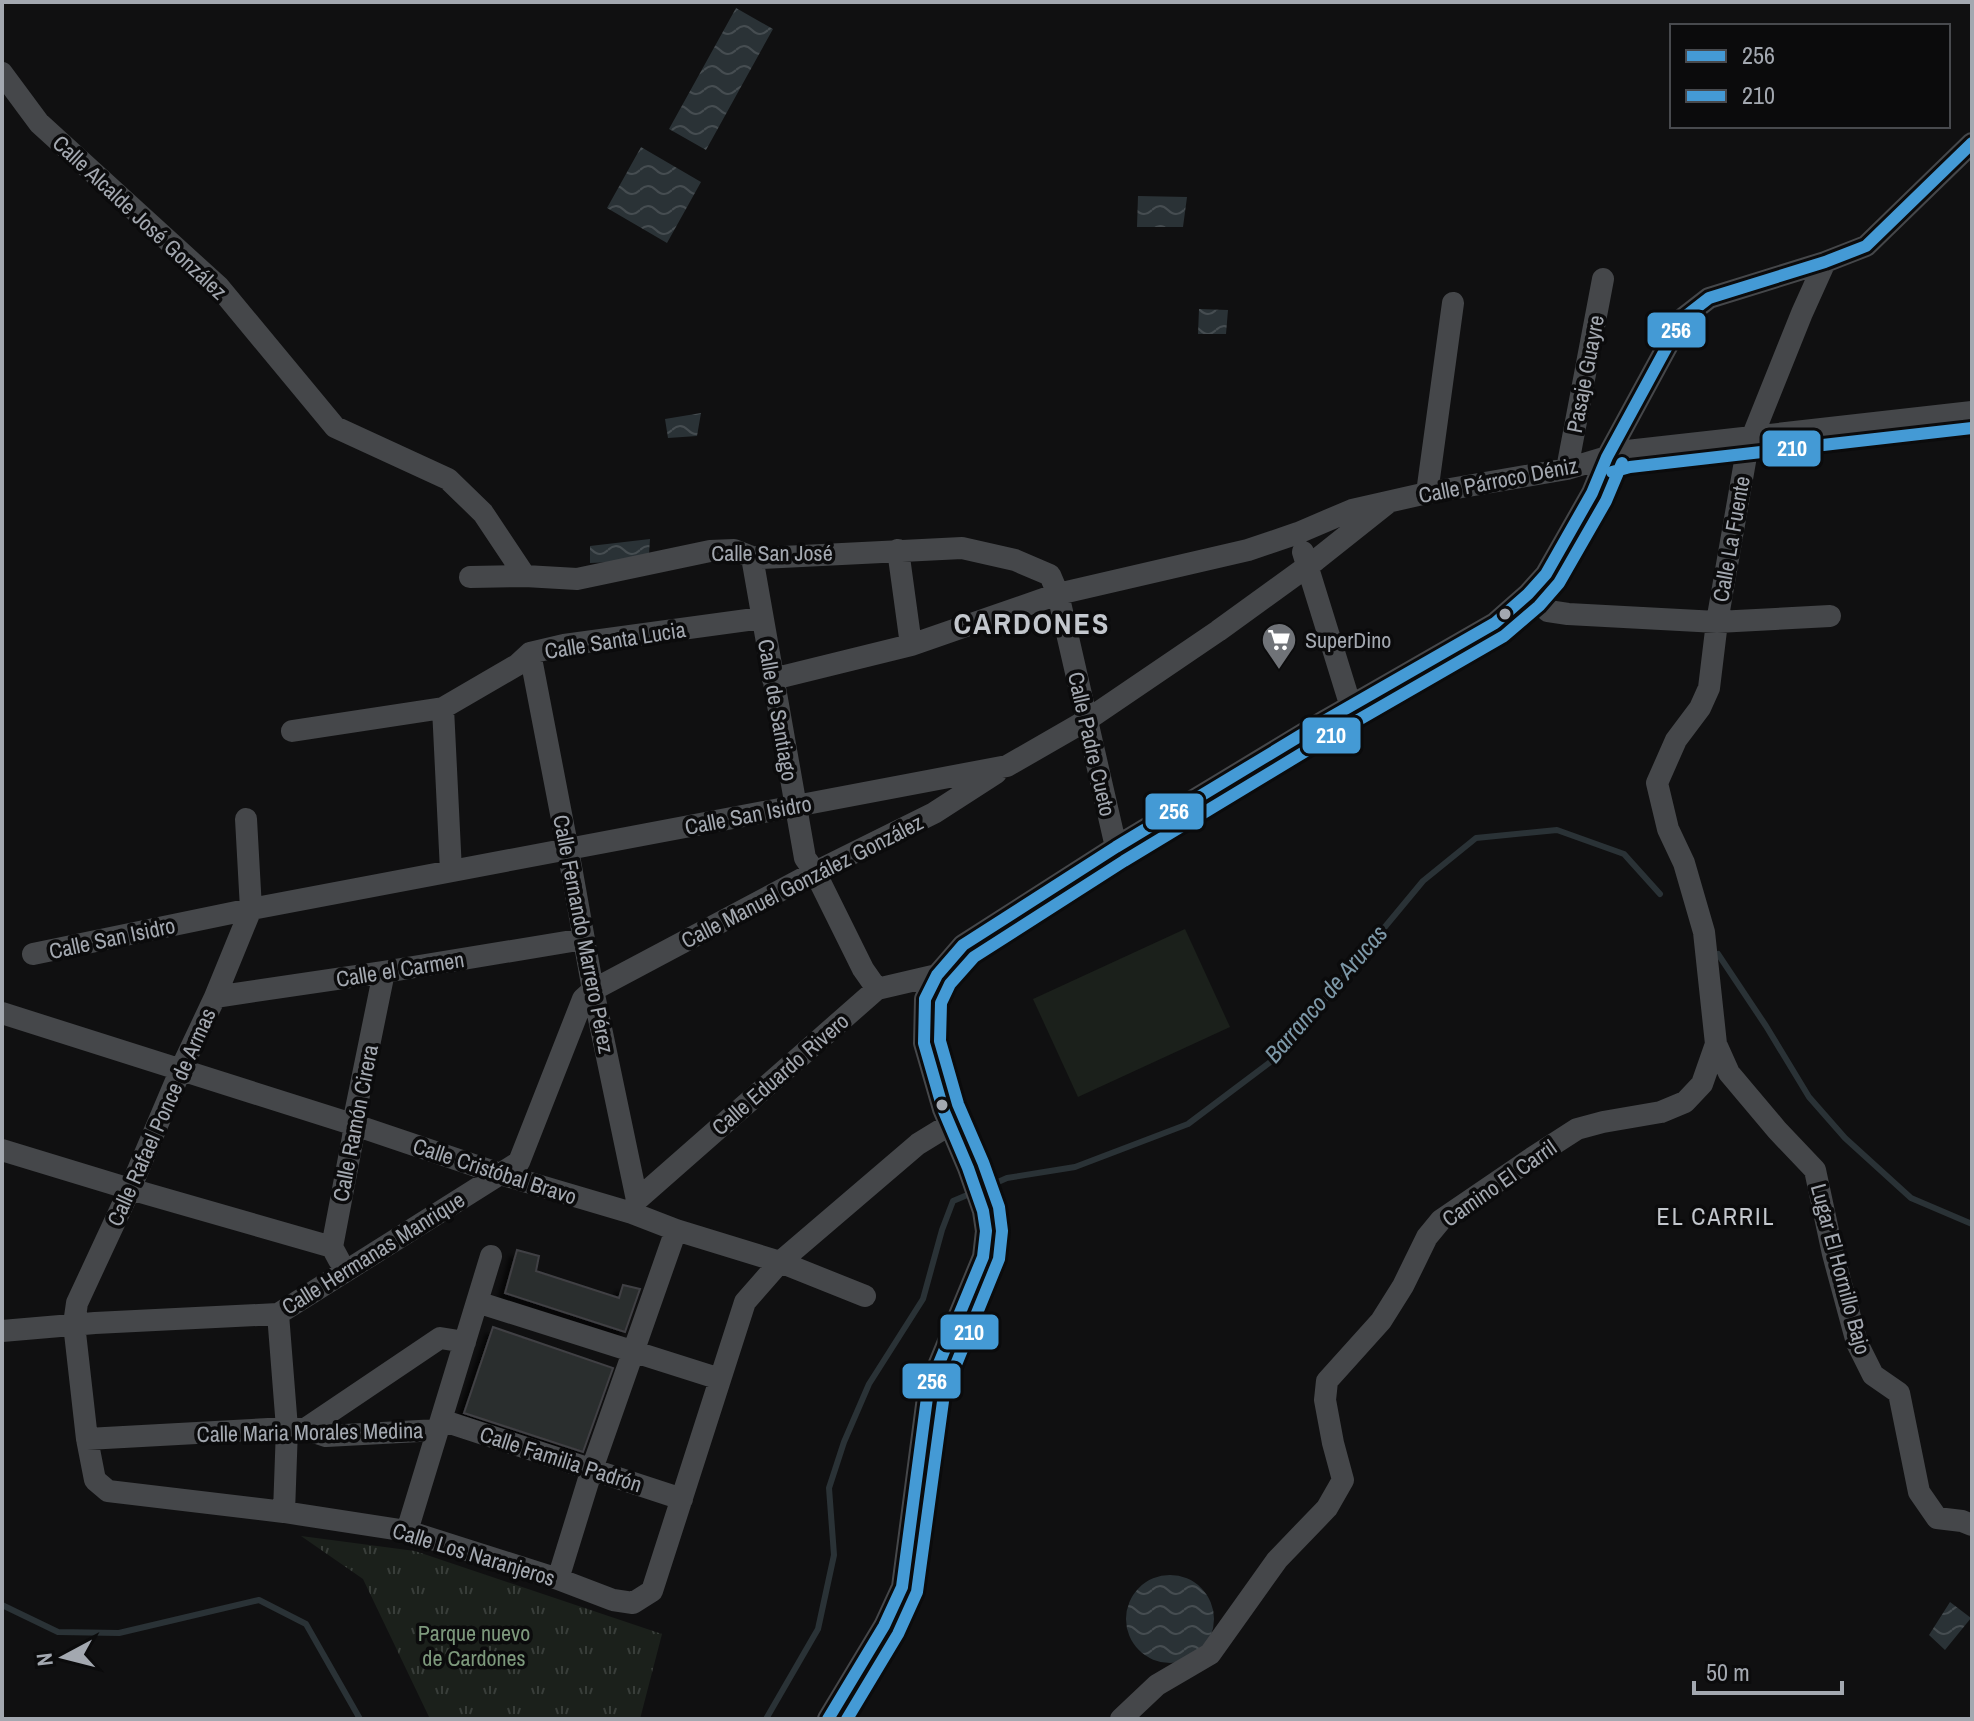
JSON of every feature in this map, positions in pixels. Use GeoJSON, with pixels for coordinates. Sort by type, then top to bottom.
{"type":"FeatureCollection","features":[{"type":"Feature","properties":{"kind":"street","name":"Calle Alcalde José González"},"geometry":{"type":"LineString","coordinates":[[2,73],[39,123],[219,287],[335,427],[448,479],[483,513],[525,576]]}},
{"type":"Feature","properties":{"kind":"street"},"geometry":{"type":"LineString","coordinates":[[828,1719],[884,1626],[902,1587],[928,1390],[983,1257],[986,1231],[983,1211],[949,1125],[924,1043],[925,999],[937,975],[963,945],[1116,847],[1495,623],[1546,574],[1592,493],[1607,457],[1682,319],[1709,298],[1866,246],[1972,143]]}},
{"type":"Feature","properties":{"kind":"street","name":"Calle La Fuente"},"geometry":{"type":"LineString","coordinates":[[1709,688],[1717,622],[1747,450],[1825,262]]}},
{"type":"Feature","properties":{"kind":"street","name":"Pasaje Guayre"},"geometry":{"type":"LineString","coordinates":[[1567,469],[1603,279]]}},
{"type":"Feature","properties":{"kind":"street"},"geometry":{"type":"LineString","coordinates":[[1427,493],[1453,303]]}},
{"type":"Feature","properties":{"kind":"street"},"geometry":{"type":"LineString","coordinates":[[1631,412],[1646,436],[1664,447]]}},
{"type":"Feature","properties":{"kind":"street","name":"Calle Párroco Déniz"},"geometry":{"type":"LineString","coordinates":[[773,679],[911,645],[1058,594],[1248,550],[1352,510],[1427,493],[1567,469],[1627,451],[1972,412]]}},
{"type":"Feature","properties":{"kind":"street","name":"Calle San Isidro"},"geometry":{"type":"LineString","coordinates":[[33,954],[251,909],[1007,766],[1087,720],[1218,631],[1389,502]]}},
{"type":"Feature","properties":{"kind":"street"},"geometry":{"type":"LineString","coordinates":[[1298,533],[1351,707]]}},
{"type":"Feature","properties":{"kind":"street","name":"Calle San José"},"geometry":{"type":"LineString","coordinates":[[470,577],[577,579],[710,551],[734,550],[752,557],[962,548],[1015,560],[1050,575],[1058,594]]}},
{"type":"Feature","properties":{"kind":"street"},"geometry":{"type":"LineString","coordinates":[[898,550],[911,645]]}},
{"type":"Feature","properties":{"kind":"street","name":"Calle de Santiago"},"geometry":{"type":"LineString","coordinates":[[752,557],[805,858],[863,969],[877,989]]}},
{"type":"Feature","properties":{"kind":"street","name":"Calle Padre Cueto"},"geometry":{"type":"LineString","coordinates":[[1058,594],[1116,847]]}},
{"type":"Feature","properties":{"kind":"street"},"geometry":{"type":"LineString","coordinates":[[1528,594],[1548,611],[1558,612],[1717,622],[1830,616]]}},
{"type":"Feature","properties":{"kind":"street","name":"Calle Santa Lucia"},"geometry":{"type":"LineString","coordinates":[[292,731],[443,708],[517,665],[530,653],[564,645],[762,618]]}},
{"type":"Feature","properties":{"kind":"street","name":"Calle Fernando Marrero Pérez"},"geometry":{"type":"LineString","coordinates":[[530,653],[634,1207]]}},
{"type":"Feature","properties":{"kind":"street","name":"Camino El Carril"},"geometry":{"type":"LineString","coordinates":[[1121,1719],[1157,1685],[1210,1654],[1277,1560],[1327,1508],[1343,1480],[1325,1400],[1327,1381],[1381,1321],[1403,1286],[1427,1237],[1441,1220],[1577,1129],[1661,1112],[1685,1102],[1702,1084],[1716,1044],[1704,932],[1684,863],[1668,829],[1657,783],[1676,740],[1700,708],[1709,688]]}},
{"type":"Feature","properties":{"kind":"street"},"geometry":{"type":"LineString","coordinates":[[443,708],[451,871]]}},
{"type":"Feature","properties":{"kind":"street","name":"Calle Manuel González González"},"geometry":{"type":"LineString","coordinates":[[593,990],[815,872],[934,813],[1007,766]]}},
{"type":"Feature","properties":{"kind":"street"},"geometry":{"type":"LineString","coordinates":[[246,819],[251,909]]}},
{"type":"Feature","properties":{"kind":"street","name":"Calle Rafael Ponce de Armas"},"geometry":{"type":"LineString","coordinates":[[74,1324],[77,1303],[215,997],[251,909]]}},
{"type":"Feature","properties":{"kind":"street","name":"Calle el Carmen"},"geometry":{"type":"LineString","coordinates":[[215,997],[584,939]]}},
{"type":"Feature","properties":{"kind":"street","name":"Calle Ramón Cirera"},"geometry":{"type":"LineString","coordinates":[[332,1247],[384,972]]}},
{"type":"Feature","properties":{"kind":"street","name":"Calle Eduardo Rivero"},"geometry":{"type":"LineString","coordinates":[[634,1207],[877,989],[937,975]]}},
{"type":"Feature","properties":{"kind":"street","name":"Calle Hermanas Manrique"},"geometry":{"type":"LineString","coordinates":[[2,1331],[74,1324],[278,1314],[519,1162],[583,999],[593,990]]}},
{"type":"Feature","properties":{"kind":"street","name":"Calle Cristóbal Bravo"},"geometry":{"type":"LineString","coordinates":[[2,1013],[500,1174],[634,1207],[676,1230],[780,1262],[865,1296]]}},
{"type":"Feature","properties":{"kind":"street","name":"Lugar El Hornillo Bajo"},"geometry":{"type":"LineString","coordinates":[[1716,1044],[1729,1073],[1815,1170],[1857,1343],[1873,1375],[1899,1393],[1919,1492],[1937,1518],[1972,1525]]}},
{"type":"Feature","properties":{"kind":"street"},"geometry":{"type":"LineString","coordinates":[[780,1262],[918,1144],[949,1125]]}},
{"type":"Feature","properties":{"kind":"street"},"geometry":{"type":"LineString","coordinates":[[2,1150],[332,1247],[345,1271]]}},
{"type":"Feature","properties":{"kind":"street"},"geometry":{"type":"LineString","coordinates":[[558,1579],[592,1469],[676,1230]]}},
{"type":"Feature","properties":{"kind":"street"},"geometry":{"type":"LineString","coordinates":[[407,1531],[491,1256]]}},
{"type":"Feature","properties":{"kind":"street","name":"Calle Los Naranjeros"},"geometry":{"type":"LineString","coordinates":[[74,1324],[87,1439],[95,1480],[108,1491],[284,1512],[407,1531],[558,1579],[613,1600],[633,1603],[652,1591],[745,1302],[780,1262]]}},
{"type":"Feature","properties":{"kind":"street"},"geometry":{"type":"LineString","coordinates":[[477,1302],[720,1379]]}},
{"type":"Feature","properties":{"kind":"street"},"geometry":{"type":"LineString","coordinates":[[278,1314],[296,1428],[284,1512]]}},
{"type":"Feature","properties":{"kind":"street"},"geometry":{"type":"LineString","coordinates":[[296,1428],[440,1338],[465,1342]]}},
{"type":"Feature","properties":{"kind":"street","name":"Calle Maria Morales Medina"},"geometry":{"type":"LineString","coordinates":[[87,1439],[296,1428],[326,1436],[439,1425]]}},
{"type":"Feature","properties":{"kind":"street","name":"Calle Familia Padrón"},"geometry":{"type":"LineString","coordinates":[[439,1425],[592,1469],[682,1499]]}},
{"type":"Feature","properties":{"kind":"green space"},"geometry":{"type":"Polygon","coordinates":[[[1185,929],[1230,1027],[1078,1097],[1033,999],[1185,929]]]}},
{"type":"Feature","properties":{"kind":"green space","name":"Parque nuevo de Cardones"},"geometry":{"type":"Polygon","coordinates":[[[301,1536],[415,1551],[662,1634],[640,1719],[430,1719],[363,1579],[301,1536]]]}},
{"type":"Feature","properties":{"kind":"water"},"geometry":{"type":"Polygon","coordinates":[[[736,8],[773,29],[706,150],[669,129],[736,8]]]}},
{"type":"Feature","properties":{"kind":"water"},"geometry":{"type":"Polygon","coordinates":[[[641,147],[701,182],[667,243],[607,208],[641,147]]]}},
{"type":"Feature","properties":{"kind":"water"},"geometry":{"type":"Polygon","coordinates":[[[1138,196],[1187,197],[1183,227],[1137,227],[1138,196]]]}},
{"type":"Feature","properties":{"kind":"water"},"geometry":{"type":"Polygon","coordinates":[[[1199,309],[1228,310],[1226,334],[1198,334],[1199,309]]]}},
{"type":"Feature","properties":{"kind":"water"},"geometry":{"type":"Polygon","coordinates":[[[701,413],[697,436],[668,438],[665,419],[701,413]]]}},
{"type":"Feature","properties":{"kind":"water"},"geometry":{"type":"Polygon","coordinates":[[[650,539],[649,554],[615,562],[590,563],[590,546],[650,539]]]}},
{"type":"Feature","properties":{"kind":"water"},"geometry":{"type":"Polygon","coordinates":[[[1170,1575],[1187,1579],[1201,1588],[1210,1602],[1214,1619],[1210,1636],[1201,1650],[1187,1659],[1170,1663],[1153,1659],[1139,1650],[1130,1636],[1126,1619],[1130,1602],[1139,1588],[1153,1579],[1170,1575]]]}},
{"type":"Feature","properties":{"kind":"water"},"geometry":{"type":"Polygon","coordinates":[[[1950,1602],[1971,1618],[1945,1650],[1929,1635],[1950,1602]]]}},
{"type":"Feature","properties":{"kind":"building"},"geometry":{"type":"Polygon","coordinates":[[[517,1250],[539,1256],[536,1271],[619,1298],[623,1285],[640,1289],[625,1332],[505,1293],[517,1250]]]}},
{"type":"Feature","properties":{"kind":"building"},"geometry":{"type":"Polygon","coordinates":[[[493,1327],[613,1368],[583,1452],[464,1413],[493,1327]]]}},
{"type":"Feature","properties":{"kind":"waterway","name":"Barranco de Arucas"},"geometry":{"type":"LineString","coordinates":[[982,1189],[1007,1178],[1075,1167],[1188,1124],[1277,1057],[1423,881],[1476,838],[1557,830],[1624,854],[1660,894]]}},
{"type":"Feature","properties":{"kind":"waterway","name":"Barranco de Arucas"},"geometry":{"type":"LineString","coordinates":[[1718,954],[1809,1097],[1845,1138],[1911,1198],[1972,1224]]}},
{"type":"Feature","properties":{"kind":"waterway","name":"Barranco de Arucas"},"geometry":{"type":"LineString","coordinates":[[766,1719],[818,1629],[834,1555],[829,1488],[844,1442],[869,1384],[923,1299],[953,1201],[972,1193]]}},
{"type":"Feature","properties":{"kind":"waterway","name":"Barranco de Arucas"},"geometry":{"type":"LineString","coordinates":[[2,1605],[58,1632],[119,1633],[259,1600],[306,1624],[360,1719]]}},
{"type":"Feature","properties":{"kind":"transit line","name":"256"},"geometry":{"type":"LineString","coordinates":[[828,1719],[884,1626],[902,1587],[928,1390],[983,1257],[986,1231],[983,1211],[943,1109],[924,1043],[925,999],[937,975],[963,945],[1116,847],[1326,720],[1495,623],[1546,574],[1592,493],[1607,457],[1682,319],[1709,298],[1866,246],[1972,143]]}},
{"type":"Feature","properties":{"kind":"transit line","name":"210"},"geometry":{"type":"LineString","coordinates":[[1612,472],[1630,467],[1972,428]]}},
{"type":"Feature","properties":{"kind":"transit line","name":"210"},"geometry":{"type":"LineString","coordinates":[[847,1719],[898,1634],[917,1592],[944,1394],[999,1259],[1002,1231],[999,1207],[958,1104],[940,1041],[941,1003],[950,984],[974,957],[1124,861],[1504,636],[1539,606],[1559,583],[1606,501],[1622,463]]}},
{"type":"Feature","properties":{"kind":"place","name":"SuperDino"},"geometry":{"type":"Point","coordinates":[1279,671]}},
{"type":"Feature","properties":{"kind":"district","name":"CARDONES"},"geometry":{"type":"Point","coordinates":[1032,624]}},
{"type":"Feature","properties":{"kind":"district","name":"EL CARRIL"},"geometry":{"type":"Point","coordinates":[1716,1217]}}]}
